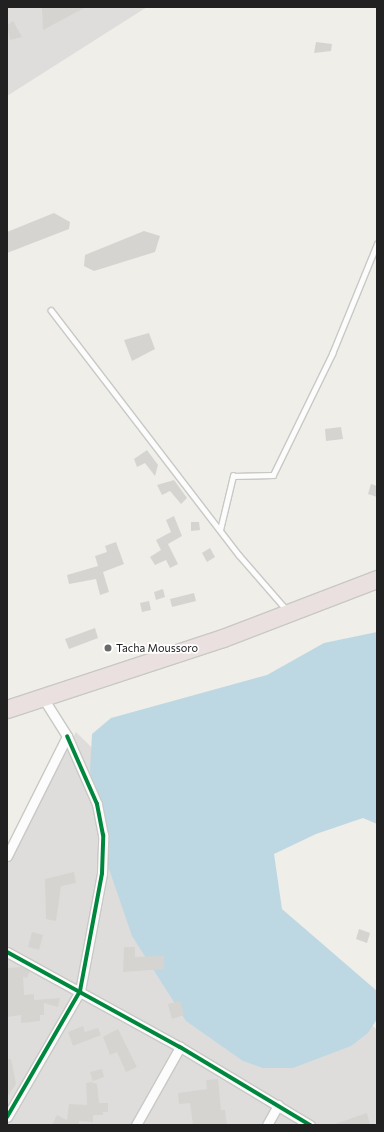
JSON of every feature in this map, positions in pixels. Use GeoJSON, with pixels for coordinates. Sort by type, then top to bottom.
{"type":"FeatureCollection","features":[{"type":"Feature","properties":{"kind":"highway"},"geometry":{"type":"LineString","coordinates":[[7,709],[44,698],[290,614],[377,579]]}},
{"type":"Feature","properties":{"kind":"street"},"geometry":{"type":"LineString","coordinates":[[7,1117],[80,991],[102,873],[104,851],[97,804],[67,736],[44,698]]}},
{"type":"Feature","properties":{"kind":"street"},"geometry":{"type":"LineString","coordinates":[[7,856],[67,736]]}},
{"type":"Feature","properties":{"kind":"street"},"geometry":{"type":"LineString","coordinates":[[7,952],[180,1047],[310,1125]]}},
{"type":"Feature","properties":{"kind":"street"},"geometry":{"type":"LineString","coordinates":[[136,1125],[180,1047]]}},
{"type":"Feature","properties":{"kind":"street"},"geometry":{"type":"LineString","coordinates":[[267,1125],[278,1106]]}},
{"type":"Feature","properties":{"kind":"lane"},"geometry":{"type":"LineString","coordinates":[[220,530],[233,476],[273,475],[332,354],[377,244]]}},
{"type":"Feature","properties":{"kind":"lane"},"geometry":{"type":"LineString","coordinates":[[51,310],[220,530],[290,614]]}},
{"type":"Feature","properties":{"kind":"shaded area"},"geometry":{"type":"Polygon","coordinates":[[[7,7],[147,7],[7,96],[7,7]]]}},
{"type":"Feature","properties":{"kind":"shaded area"},"geometry":{"type":"Polygon","coordinates":[[[76,732],[377,1030],[377,1125],[7,1125],[7,852],[76,732]]]}},
{"type":"Feature","properties":{"kind":"water"},"geometry":{"type":"Polygon","coordinates":[[[377,632],[377,824],[363,818],[316,834],[274,854],[282,909],[377,991],[377,1019],[368,1033],[351,1046],[293,1068],[263,1068],[243,1061],[186,1021],[132,936],[108,866],[99,808],[90,771],[92,734],[111,718],[267,675],[324,643],[377,632]]]}},
{"type":"Feature","properties":{"kind":"building"},"geometry":{"type":"Polygon","coordinates":[[[42,7],[86,7],[43,30],[42,7]]]}},
{"type":"Feature","properties":{"kind":"building"},"geometry":{"type":"Polygon","coordinates":[[[13,21],[22,37],[10,40],[7,25],[13,21]]]}},
{"type":"Feature","properties":{"kind":"building"},"geometry":{"type":"Polygon","coordinates":[[[316,42],[332,44],[331,51],[314,53],[316,42]]]}},
{"type":"Feature","properties":{"kind":"building"},"geometry":{"type":"Polygon","coordinates":[[[54,213],[70,222],[69,229],[7,253],[7,232],[54,213]]]}},
{"type":"Feature","properties":{"kind":"building"},"geometry":{"type":"Polygon","coordinates":[[[144,231],[160,236],[155,252],[94,271],[84,266],[85,255],[144,231]]]}},
{"type":"Feature","properties":{"kind":"building"},"geometry":{"type":"Polygon","coordinates":[[[149,333],[155,349],[132,361],[124,340],[149,333]]]}},
{"type":"Feature","properties":{"kind":"building"},"geometry":{"type":"Polygon","coordinates":[[[341,427],[343,439],[326,441],[325,429],[341,427]]]}},
{"type":"Feature","properties":{"kind":"building"},"geometry":{"type":"Polygon","coordinates":[[[147,450],[158,465],[155,476],[145,463],[137,467],[134,459],[147,450]]]}},
{"type":"Feature","properties":{"kind":"building"},"geometry":{"type":"Polygon","coordinates":[[[174,480],[187,498],[181,504],[170,491],[162,495],[157,485],[174,480]]]}},
{"type":"Feature","properties":{"kind":"building"},"geometry":{"type":"Polygon","coordinates":[[[371,484],[377,486],[377,497],[368,494],[371,484]]]}},
{"type":"Feature","properties":{"kind":"building"},"geometry":{"type":"Polygon","coordinates":[[[174,516],[182,536],[168,544],[178,564],[170,568],[166,560],[155,565],[150,557],[161,550],[156,540],[171,532],[166,520],[174,516]]]}},
{"type":"Feature","properties":{"kind":"building"},"geometry":{"type":"Polygon","coordinates":[[[191,522],[199,522],[200,530],[191,531],[191,522]]]}},
{"type":"Feature","properties":{"kind":"building"},"geometry":{"type":"Polygon","coordinates":[[[116,542],[124,564],[103,572],[109,592],[100,595],[96,579],[69,584],[67,575],[98,566],[95,556],[107,552],[105,546],[116,542]]]}},
{"type":"Feature","properties":{"kind":"building"},"geometry":{"type":"Polygon","coordinates":[[[210,548],[215,557],[207,562],[202,553],[210,548]]]}},
{"type":"Feature","properties":{"kind":"building"},"geometry":{"type":"Polygon","coordinates":[[[163,589],[165,597],[156,600],[154,592],[163,589]]]}},
{"type":"Feature","properties":{"kind":"building"},"geometry":{"type":"Polygon","coordinates":[[[194,593],[196,601],[172,607],[170,599],[194,593]]]}},
{"type":"Feature","properties":{"kind":"building"},"geometry":{"type":"Polygon","coordinates":[[[149,601],[151,610],[142,612],[140,603],[149,601]]]}},
{"type":"Feature","properties":{"kind":"building"},"geometry":{"type":"Polygon","coordinates":[[[95,628],[98,638],[69,649],[65,639],[95,628]]]}},
{"type":"Feature","properties":{"kind":"building"},"geometry":{"type":"Polygon","coordinates":[[[74,872],[76,883],[61,886],[56,921],[46,919],[45,879],[74,872]]]}},
{"type":"Feature","properties":{"kind":"building"},"geometry":{"type":"Polygon","coordinates":[[[359,929],[370,933],[367,943],[356,939],[359,929]]]}},
{"type":"Feature","properties":{"kind":"building"},"geometry":{"type":"Polygon","coordinates":[[[32,932],[43,935],[39,950],[28,947],[32,932]]]}},
{"type":"Feature","properties":{"kind":"building"},"geometry":{"type":"Polygon","coordinates":[[[124,947],[135,947],[135,957],[164,956],[164,969],[123,972],[124,947]]]}},
{"type":"Feature","properties":{"kind":"building"},"geometry":{"type":"Polygon","coordinates":[[[21,967],[30,971],[27,978],[23,977],[24,995],[34,994],[34,1000],[60,998],[58,1007],[44,1003],[44,1015],[40,1015],[40,1021],[21,1023],[21,1015],[7,1017],[7,968],[21,967]]]}},
{"type":"Feature","properties":{"kind":"building"},"geometry":{"type":"Polygon","coordinates":[[[180,1001],[184,1015],[172,1019],[168,1004],[180,1001]]]}},
{"type":"Feature","properties":{"kind":"building"},"geometry":{"type":"Polygon","coordinates":[[[83,1026],[85,1032],[98,1028],[101,1035],[73,1046],[68,1032],[83,1026]]]}},
{"type":"Feature","properties":{"kind":"building"},"geometry":{"type":"Polygon","coordinates":[[[118,1029],[137,1067],[126,1072],[117,1052],[110,1055],[103,1037],[118,1029]]]}},
{"type":"Feature","properties":{"kind":"building"},"geometry":{"type":"Polygon","coordinates":[[[7,1059],[11,1059],[16,1084],[7,1097],[7,1059]]]}},
{"type":"Feature","properties":{"kind":"building"},"geometry":{"type":"Polygon","coordinates":[[[102,1069],[104,1077],[93,1081],[90,1072],[102,1069]]]}},
{"type":"Feature","properties":{"kind":"building"},"geometry":{"type":"Polygon","coordinates":[[[218,1079],[221,1110],[225,1110],[227,1125],[193,1125],[190,1103],[179,1104],[178,1093],[207,1089],[206,1080],[218,1079]]]}},
{"type":"Feature","properties":{"kind":"building"},"geometry":{"type":"Polygon","coordinates":[[[91,1082],[97,1084],[99,1103],[108,1103],[108,1112],[103,1112],[103,1115],[93,1115],[93,1122],[79,1121],[79,1125],[52,1125],[57,1115],[67,1120],[69,1104],[87,1105],[86,1083],[91,1082]]]}},
{"type":"Feature","properties":{"kind":"building"},"geometry":{"type":"Polygon","coordinates":[[[367,1113],[370,1125],[335,1125],[335,1124],[367,1113]]]}},
{"type":"Feature","properties":{"kind":"cycle path"},"geometry":{"type":"LineString","coordinates":[[7,1117],[80,991],[102,873],[103,835],[97,804],[67,736]]}},
{"type":"Feature","properties":{"kind":"cycle path"},"geometry":{"type":"LineString","coordinates":[[7,952],[180,1047],[310,1125]]}},
{"type":"Feature","properties":{"kind":"place","name":"Tacha Moussoro"},"geometry":{"type":"Point","coordinates":[108,648]}}]}
